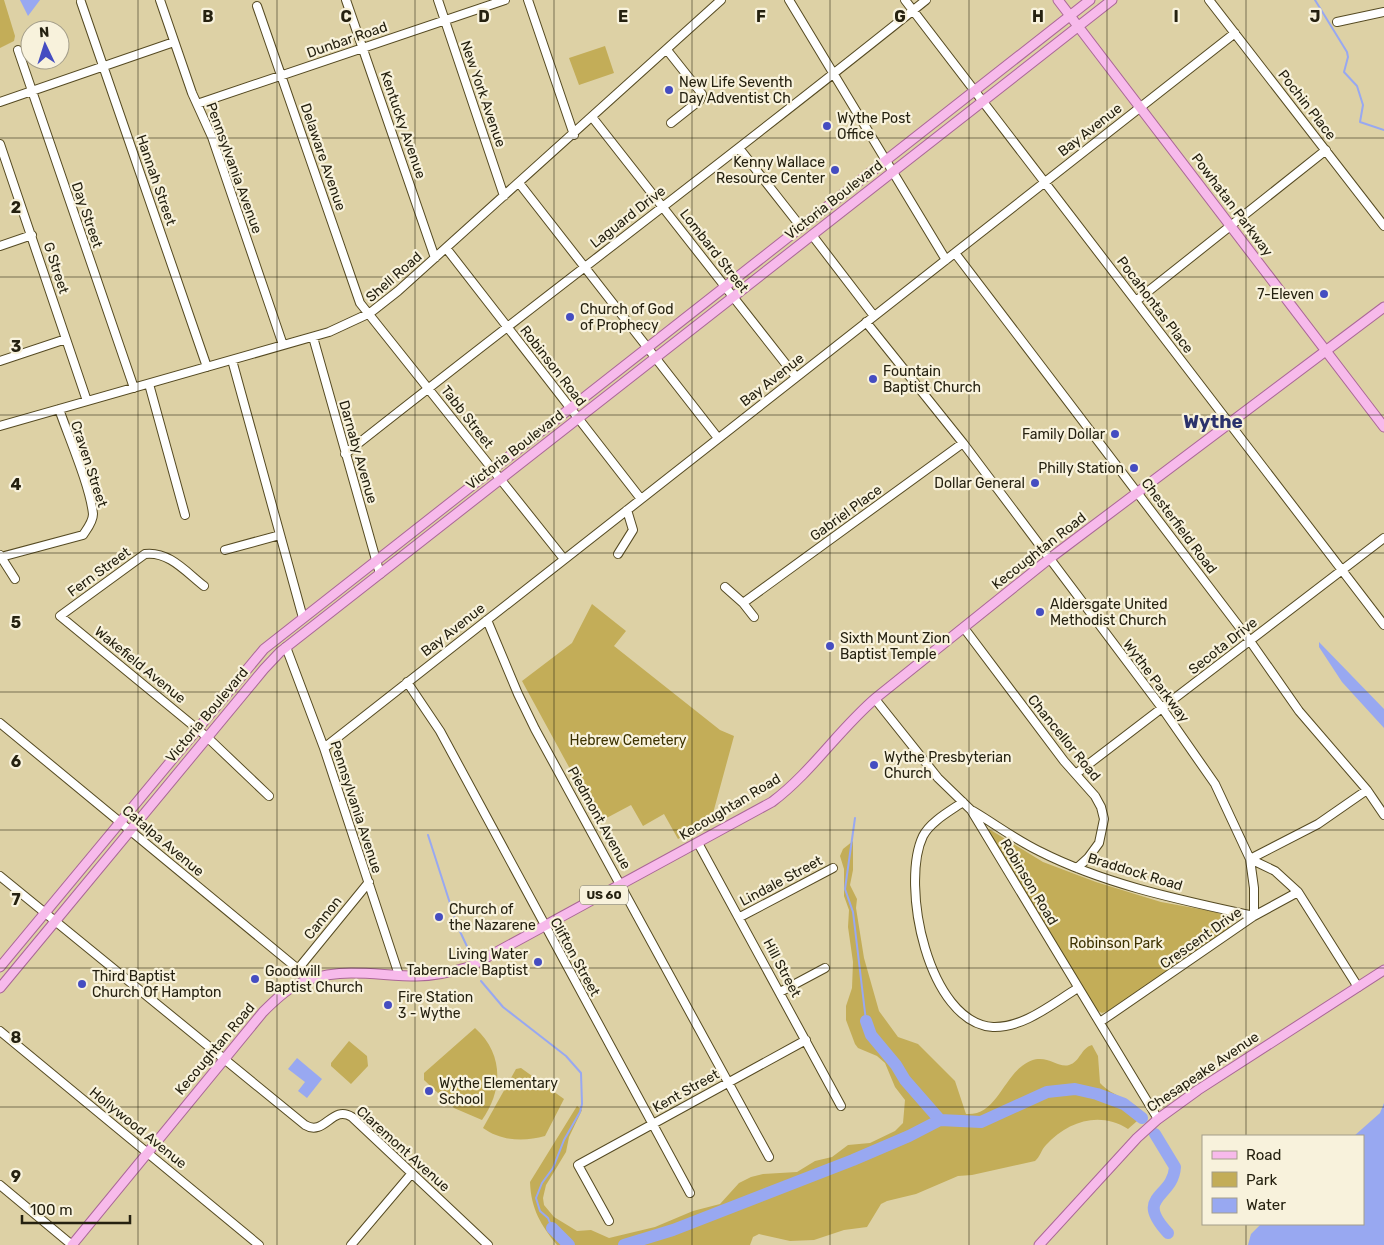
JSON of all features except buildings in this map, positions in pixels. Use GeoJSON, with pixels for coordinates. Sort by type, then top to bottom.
{"type":"FeatureCollection","features":[{"type":"Feature","properties":{"kind":"main road","name":"Powhatan Parkway"},"geometry":{"type":"LineString","coordinates":[[1058,0],[1384,427]]}},
{"type":"Feature","properties":{"kind":"main road","name":"Victoria Boulevard"},"geometry":{"type":"LineString","coordinates":[[0,967],[264,649],[1090,0]]}},
{"type":"Feature","properties":{"kind":"main road","name":"Victoria Boulevard"},"geometry":{"type":"LineString","coordinates":[[0,988],[264,669],[286,647],[1112,0]]}},
{"type":"Feature","properties":{"kind":"main road","name":"Kecoughtan Road"},"geometry":{"type":"LineString","coordinates":[[72,1245],[223,1060],[263,1012],[281,994],[310,979],[348,972],[434,975],[469,967],[545,928],[772,802],[788,789],[875,699],[1049,559],[1384,307]]}},
{"type":"Feature","properties":{"kind":"main road","name":"Chesapeake Avenue"},"geometry":{"type":"LineString","coordinates":[[1039,1245],[1130,1144],[1158,1119],[1198,1090],[1384,970]]}},
{"type":"Feature","properties":{"kind":"street","name":"Pennsylvania Avenue"},"geometry":{"type":"LineString","coordinates":[[160,0],[197,104],[212,137],[283,345]]}},
{"type":"Feature","properties":{"kind":"street","name":"Kentucky Avenue"},"geometry":{"type":"LineString","coordinates":[[346,0],[435,258]]}},
{"type":"Feature","properties":{"kind":"street","name":"New York Avenue"},"geometry":{"type":"LineString","coordinates":[[438,0],[504,196]]}},
{"type":"Feature","properties":{"kind":"street","name":"Dunbar Road"},"geometry":{"type":"LineString","coordinates":[[197,104],[504,0]]}},
{"type":"Feature","properties":{"kind":"street"},"geometry":{"type":"LineString","coordinates":[[528,0],[574,134]]}},
{"type":"Feature","properties":{"kind":"street","name":"Shell Road"},"geometry":{"type":"LineString","coordinates":[[0,426],[313,337],[344,327],[370,313],[520,183],[721,0]]}},
{"type":"Feature","properties":{"kind":"street"},"geometry":{"type":"LineString","coordinates":[[790,0],[946,260]]}},
{"type":"Feature","properties":{"kind":"street","name":"Pocahontas Place"},"geometry":{"type":"LineString","coordinates":[[905,0],[1384,625]]}},
{"type":"Feature","properties":{"kind":"street","name":"Laguard Drive"},"geometry":{"type":"LineString","coordinates":[[346,454],[663,205],[834,75],[926,0]]}},
{"type":"Feature","properties":{"kind":"street","name":"Pochin Place"},"geometry":{"type":"LineString","coordinates":[[1209,0],[1384,226]]}},
{"type":"Feature","properties":{"kind":"street","name":"Hannah Street"},"geometry":{"type":"LineString","coordinates":[[81,2],[207,367]]}},
{"type":"Feature","properties":{"kind":"street","name":"Delaware Avenue"},"geometry":{"type":"LineString","coordinates":[[257,6],[356,294],[360,303],[370,313]]}},
{"type":"Feature","properties":{"kind":"street"},"geometry":{"type":"LineString","coordinates":[[1337,22],[1384,12]]}},
{"type":"Feature","properties":{"kind":"street","name":"Bay Avenue"},"geometry":{"type":"LineString","coordinates":[[324,748],[1235,33]]}},
{"type":"Feature","properties":{"kind":"street"},"geometry":{"type":"LineString","coordinates":[[0,102],[174,42]]}},
{"type":"Feature","properties":{"kind":"street","name":"Day Street"},"geometry":{"type":"LineString","coordinates":[[18,50],[134,388]]}},
{"type":"Feature","properties":{"kind":"street"},"geometry":{"type":"LineString","coordinates":[[666,50],[702,94],[700,100],[671,123]]}},
{"type":"Feature","properties":{"kind":"street","name":"Lombard Street"},"geometry":{"type":"LineString","coordinates":[[592,117],[663,205],[796,377]]}},
{"type":"Feature","properties":{"kind":"street","name":"G Street"},"geometry":{"type":"LineString","coordinates":[[0,144],[87,401]]}},
{"type":"Feature","properties":{"kind":"street"},"geometry":{"type":"LineString","coordinates":[[739,148],[802,227]]}},
{"type":"Feature","properties":{"kind":"street"},"geometry":{"type":"LineString","coordinates":[[1136,301],[1326,150]]}},
{"type":"Feature","properties":{"kind":"street"},"geometry":{"type":"LineString","coordinates":[[520,183],[718,438]]}},
{"type":"Feature","properties":{"kind":"street"},"geometry":{"type":"LineString","coordinates":[[812,235],[874,316]]}},
{"type":"Feature","properties":{"kind":"street"},"geometry":{"type":"LineString","coordinates":[[0,246],[32,236]]}},
{"type":"Feature","properties":{"kind":"street","name":"Robinson Road"},"geometry":{"type":"LineString","coordinates":[[446,248],[641,499]]}},
{"type":"Feature","properties":{"kind":"street","name":"Chesterfield Road"},"geometry":{"type":"LineString","coordinates":[[955,253],[1250,640],[1299,711],[1368,790],[1384,815]]}},
{"type":"Feature","properties":{"kind":"street","name":"Tabb Street"},"geometry":{"type":"LineString","coordinates":[[370,313],[564,559]]}},
{"type":"Feature","properties":{"kind":"street","name":"Wythe Parkway"},"geometry":{"type":"LineString","coordinates":[[866,322],[963,443],[1162,708],[1215,784],[1250,858]]}},
{"type":"Feature","properties":{"kind":"street","name":"Darnaby Avenue"},"geometry":{"type":"LineString","coordinates":[[313,337],[380,574]]}},
{"type":"Feature","properties":{"kind":"street"},"geometry":{"type":"LineString","coordinates":[[0,361],[66,339]]}},
{"type":"Feature","properties":{"kind":"street"},"geometry":{"type":"LineString","coordinates":[[232,360],[303,618]]}},
{"type":"Feature","properties":{"kind":"street"},"geometry":{"type":"LineString","coordinates":[[149,384],[185,515]]}},
{"type":"Feature","properties":{"kind":"street","name":"Craven Street"},"geometry":{"type":"LineString","coordinates":[[0,556],[83,535],[90,526],[93,516],[87,489],[59,409]]}},
{"type":"Feature","properties":{"kind":"street","name":"Gabriel Place"},"geometry":{"type":"LineString","coordinates":[[743,603],[963,443]]}},
{"type":"Feature","properties":{"kind":"street"},"geometry":{"type":"LineString","coordinates":[[618,554],[633,530],[627,510]]}},
{"type":"Feature","properties":{"kind":"street"},"geometry":{"type":"LineString","coordinates":[[225,550],[280,535]]}},
{"type":"Feature","properties":{"kind":"street","name":"Secota Drive"},"geometry":{"type":"LineString","coordinates":[[1077,773],[1384,538]]}},
{"type":"Feature","properties":{"kind":"street","name":"Fern Street"},"geometry":{"type":"LineString","coordinates":[[60,616],[145,554],[156,553],[166,556],[204,586]]}},
{"type":"Feature","properties":{"kind":"street"},"geometry":{"type":"LineString","coordinates":[[0,556],[15,579]]}},
{"type":"Feature","properties":{"kind":"street"},"geometry":{"type":"LineString","coordinates":[[725,587],[743,603],[754,617]]}},
{"type":"Feature","properties":{"kind":"street","name":"Wakefield Avenue"},"geometry":{"type":"LineString","coordinates":[[60,616],[207,737],[269,796]]}},
{"type":"Feature","properties":{"kind":"street","name":"Piedmont Avenue"},"geometry":{"type":"LineString","coordinates":[[487,620],[518,694],[535,728],[769,1157]]}},
{"type":"Feature","properties":{"kind":"street","name":"Chancellor Road"},"geometry":{"type":"LineString","coordinates":[[964,628],[1064,761],[1077,773],[1094,796],[1104,819],[1099,843],[1088,858],[1077,868]]}},
{"type":"Feature","properties":{"kind":"street","name":"Pennsylvania Avenue"},"geometry":{"type":"LineString","coordinates":[[286,647],[324,748],[399,975]]}},
{"type":"Feature","properties":{"kind":"street","name":"Clifton Street"},"geometry":{"type":"LineString","coordinates":[[407,682],[440,731],[690,1193]]}},
{"type":"Feature","properties":{"kind":"street","name":"Robinson Road"},"geometry":{"type":"LineString","coordinates":[[875,699],[938,778],[971,810],[1158,1119]]}},
{"type":"Feature","properties":{"kind":"street","name":"Catalpa Avenue"},"geometry":{"type":"LineString","coordinates":[[0,723],[310,979]]}},
{"type":"Feature","properties":{"kind":"street"},"geometry":{"type":"LineString","coordinates":[[1250,858],[1318,824],[1368,790]]}},
{"type":"Feature","properties":{"kind":"street"},"geometry":{"type":"LineString","coordinates":[[963,802],[924,834],[916,854],[914,873],[915,894],[923,943],[948,997],[960,1011],[975,1022],[992,1027],[1007,1026],[1025,1020],[1078,988]]}},
{"type":"Feature","properties":{"kind":"street","name":"Braddock Road"},"geometry":{"type":"LineString","coordinates":[[971,810],[1038,851],[1077,868],[1154,894],[1254,916]]}},
{"type":"Feature","properties":{"kind":"street","name":"Hill Street"},"geometry":{"type":"LineString","coordinates":[[698,843],[842,1106]]}},
{"type":"Feature","properties":{"kind":"street"},"geometry":{"type":"LineString","coordinates":[[1250,858],[1276,871],[1298,892],[1358,987]]}},
{"type":"Feature","properties":{"kind":"street","name":"Crescent Drive"},"geometry":{"type":"LineString","coordinates":[[1100,1022],[1254,916],[1254,888],[1250,858]]}},
{"type":"Feature","properties":{"kind":"street","name":"Lindale Street"},"geometry":{"type":"LineString","coordinates":[[740,917],[833,868]]}},
{"type":"Feature","properties":{"kind":"street","name":"Claremont Avenue"},"geometry":{"type":"LineString","coordinates":[[0,876],[223,1060],[309,1127],[320,1127],[337,1114],[349,1115],[488,1245]]}},
{"type":"Feature","properties":{"kind":"street","name":"Cannon"},"geometry":{"type":"LineString","coordinates":[[298,969],[368,882]]}},
{"type":"Feature","properties":{"kind":"street"},"geometry":{"type":"LineString","coordinates":[[1254,916],[1298,892]]}},
{"type":"Feature","properties":{"kind":"street"},"geometry":{"type":"LineString","coordinates":[[780,992],[825,968]]}},
{"type":"Feature","properties":{"kind":"street","name":"Hollywood Avenue"},"geometry":{"type":"LineString","coordinates":[[0,1031],[259,1245]]}},
{"type":"Feature","properties":{"kind":"street","name":"Kent Street"},"geometry":{"type":"LineString","coordinates":[[609,1221],[578,1165],[806,1040]]}},
{"type":"Feature","properties":{"kind":"street"},"geometry":{"type":"LineString","coordinates":[[351,1245],[412,1173]]}},
{"type":"Feature","properties":{"kind":"street"},"geometry":{"type":"LineString","coordinates":[[0,1185],[72,1245]]}},
{"type":"Feature","properties":{"kind":"green space"},"geometry":{"type":"Polygon","coordinates":[[[0,0],[4,0],[15,36],[14,41],[0,48],[0,0]]]}},
{"type":"Feature","properties":{"kind":"green space"},"geometry":{"type":"Polygon","coordinates":[[[605,46],[614,73],[579,85],[569,58],[605,46]]]}},
{"type":"Feature","properties":{"kind":"green space","name":"Hebrew Cemetery"},"geometry":{"type":"Polygon","coordinates":[[[592,604],[626,631],[614,646],[720,730],[734,736],[712,817],[709,821],[678,839],[664,814],[643,826],[631,805],[599,822],[522,681],[572,643],[592,604]]]}},
{"type":"Feature","properties":{"kind":"green space","name":"Robinson Park"},"geometry":{"type":"Polygon","coordinates":[[[989,829],[1043,862],[1096,882],[1161,902],[1216,912],[1224,916],[1230,925],[1228,931],[1108,1011],[1102,1013],[1096,1010],[987,830],[989,829]]]}},
{"type":"Feature","properties":{"kind":"green space"},"geometry":{"type":"Polygon","coordinates":[[[853,841],[853,870],[850,885],[857,899],[856,908],[864,958],[879,1011],[898,1037],[918,1044],[955,1081],[966,1114],[976,1113],[991,1104],[1015,1072],[1030,1061],[1043,1059],[1069,1065],[1076,1061],[1085,1049],[1092,1045],[1098,1056],[1100,1083],[1145,1114],[1128,1129],[1117,1124],[1096,1120],[1074,1125],[1064,1130],[1044,1147],[1035,1161],[972,1175],[958,1176],[916,1194],[887,1201],[881,1204],[867,1227],[844,1230],[814,1240],[790,1241],[759,1234],[753,1237],[750,1245],[557,1245],[546,1231],[535,1209],[530,1182],[577,1106],[582,1110],[569,1137],[566,1152],[546,1185],[543,1198],[544,1205],[554,1217],[577,1231],[591,1230],[609,1238],[655,1227],[693,1211],[720,1204],[739,1183],[751,1177],[763,1174],[797,1172],[815,1161],[832,1157],[848,1145],[870,1143],[895,1131],[903,1123],[905,1100],[895,1087],[885,1063],[877,1056],[858,1048],[846,1020],[846,1006],[852,988],[853,962],[848,927],[849,910],[844,896],[844,869],[840,856],[843,849],[853,841]]]}},
{"type":"Feature","properties":{"kind":"green space"},"geometry":{"type":"Polygon","coordinates":[[[475,1028],[491,1049],[497,1072],[497,1085],[494,1097],[482,1120],[454,1108],[424,1080],[424,1073],[475,1028]]]}},
{"type":"Feature","properties":{"kind":"green space"},"geometry":{"type":"Polygon","coordinates":[[[349,1041],[367,1056],[368,1066],[351,1084],[331,1066],[331,1063],[349,1041]]]}},
{"type":"Feature","properties":{"kind":"green space"},"geometry":{"type":"Polygon","coordinates":[[[521,1068],[564,1099],[545,1136],[521,1140],[497,1136],[483,1128],[516,1069],[521,1068]]]}},
{"type":"Feature","properties":{"kind":"water"},"geometry":{"type":"Polygon","coordinates":[[[20,0],[40,0],[28,16],[20,0]]]}},
{"type":"Feature","properties":{"kind":"water"},"geometry":{"type":"Polygon","coordinates":[[[1319,642],[1384,709],[1384,728],[1342,682],[1319,647],[1319,642]]]}},
{"type":"Feature","properties":{"kind":"water"},"geometry":{"type":"Polygon","coordinates":[[[297,1058],[322,1079],[307,1098],[298,1091],[305,1082],[288,1069],[297,1058]]]}},
{"type":"Feature","properties":{"kind":"water"},"geometry":{"type":"Polygon","coordinates":[[[1384,1103],[1384,1245],[1248,1245],[1251,1234],[1260,1225],[1364,1225],[1364,1135],[1355,1135],[1380,1113],[1384,1103]]]}},
{"type":"Feature","properties":{"kind":"waterway"},"geometry":{"type":"LineString","coordinates":[[1315,0],[1347,52],[1348,57],[1344,72],[1357,86],[1363,105],[1360,122],[1384,130]]}},
{"type":"Feature","properties":{"kind":"waterway"},"geometry":{"type":"LineString","coordinates":[[855,818],[845,889],[853,912],[866,1021]]}},
{"type":"Feature","properties":{"kind":"waterway"},"geometry":{"type":"LineString","coordinates":[[428,835],[457,925],[471,955]]}},
{"type":"Feature","properties":{"kind":"waterway"},"geometry":{"type":"LineString","coordinates":[[481,981],[503,1007],[566,1056],[581,1073],[582,1104],[580,1112],[536,1198],[540,1211],[548,1218],[552,1228]]}},
{"type":"Feature","properties":{"kind":"waterway"},"geometry":{"type":"LineString","coordinates":[[866,1021],[871,1035],[896,1065],[905,1080],[940,1120]]}},
{"type":"Feature","properties":{"kind":"waterway"},"geometry":{"type":"LineString","coordinates":[[624,1245],[673,1230],[853,1160],[909,1136],[940,1120],[981,1122],[1047,1092],[1075,1089],[1097,1094],[1124,1104],[1142,1118]]}},
{"type":"Feature","properties":{"kind":"waterway"},"geometry":{"type":"LineString","coordinates":[[1155,1134],[1175,1167],[1173,1177],[1154,1204],[1154,1211],[1158,1221],[1168,1233]]}},
{"type":"Feature","properties":{"kind":"waterway"},"geometry":{"type":"LineString","coordinates":[[552,1228],[569,1245]]}},
{"type":"Feature","properties":{"kind":"place","name":"New Life Seventh Day Adventist Ch"},"geometry":{"type":"Point","coordinates":[669,90]}},
{"type":"Feature","properties":{"kind":"place","name":"Wythe Post Office"},"geometry":{"type":"Point","coordinates":[827,126]}},
{"type":"Feature","properties":{"kind":"place","name":"Kenny Wallace Resource Center"},"geometry":{"type":"Point","coordinates":[835,170]}},
{"type":"Feature","properties":{"kind":"place","name":"7-Eleven"},"geometry":{"type":"Point","coordinates":[1324,294]}},
{"type":"Feature","properties":{"kind":"place","name":"Church of God of Prophecy"},"geometry":{"type":"Point","coordinates":[570,317]}},
{"type":"Feature","properties":{"kind":"place","name":"Fountain Baptist Church"},"geometry":{"type":"Point","coordinates":[873,379]}},
{"type":"Feature","properties":{"kind":"place","name":"Family Dollar"},"geometry":{"type":"Point","coordinates":[1115,434]}},
{"type":"Feature","properties":{"kind":"place","name":"Philly Station"},"geometry":{"type":"Point","coordinates":[1134,468]}},
{"type":"Feature","properties":{"kind":"place","name":"Dollar General"},"geometry":{"type":"Point","coordinates":[1035,483]}},
{"type":"Feature","properties":{"kind":"place","name":"Aldersgate United Methodist Church"},"geometry":{"type":"Point","coordinates":[1040,612]}},
{"type":"Feature","properties":{"kind":"place","name":"Sixth Mount Zion Baptist Temple"},"geometry":{"type":"Point","coordinates":[830,646]}},
{"type":"Feature","properties":{"kind":"place","name":"Wythe Presbyterian Church"},"geometry":{"type":"Point","coordinates":[874,765]}},
{"type":"Feature","properties":{"kind":"place","name":"Church of the Nazarene"},"geometry":{"type":"Point","coordinates":[439,917]}},
{"type":"Feature","properties":{"kind":"place","name":"Living Water Tabernacle Baptist"},"geometry":{"type":"Point","coordinates":[538,962]}},
{"type":"Feature","properties":{"kind":"place","name":"Goodwill Baptist Church"},"geometry":{"type":"Point","coordinates":[255,979]}},
{"type":"Feature","properties":{"kind":"place","name":"Third Baptist Church Of Hampton"},"geometry":{"type":"Point","coordinates":[82,984]}},
{"type":"Feature","properties":{"kind":"place","name":"Fire Station 3 - Wythe"},"geometry":{"type":"Point","coordinates":[388,1005]}},
{"type":"Feature","properties":{"kind":"place","name":"Wythe Elementary School"},"geometry":{"type":"Point","coordinates":[429,1091]}},
{"type":"Feature","properties":{"kind":"district","name":"Wythe"},"geometry":{"type":"Point","coordinates":[1213,421]}}]}
